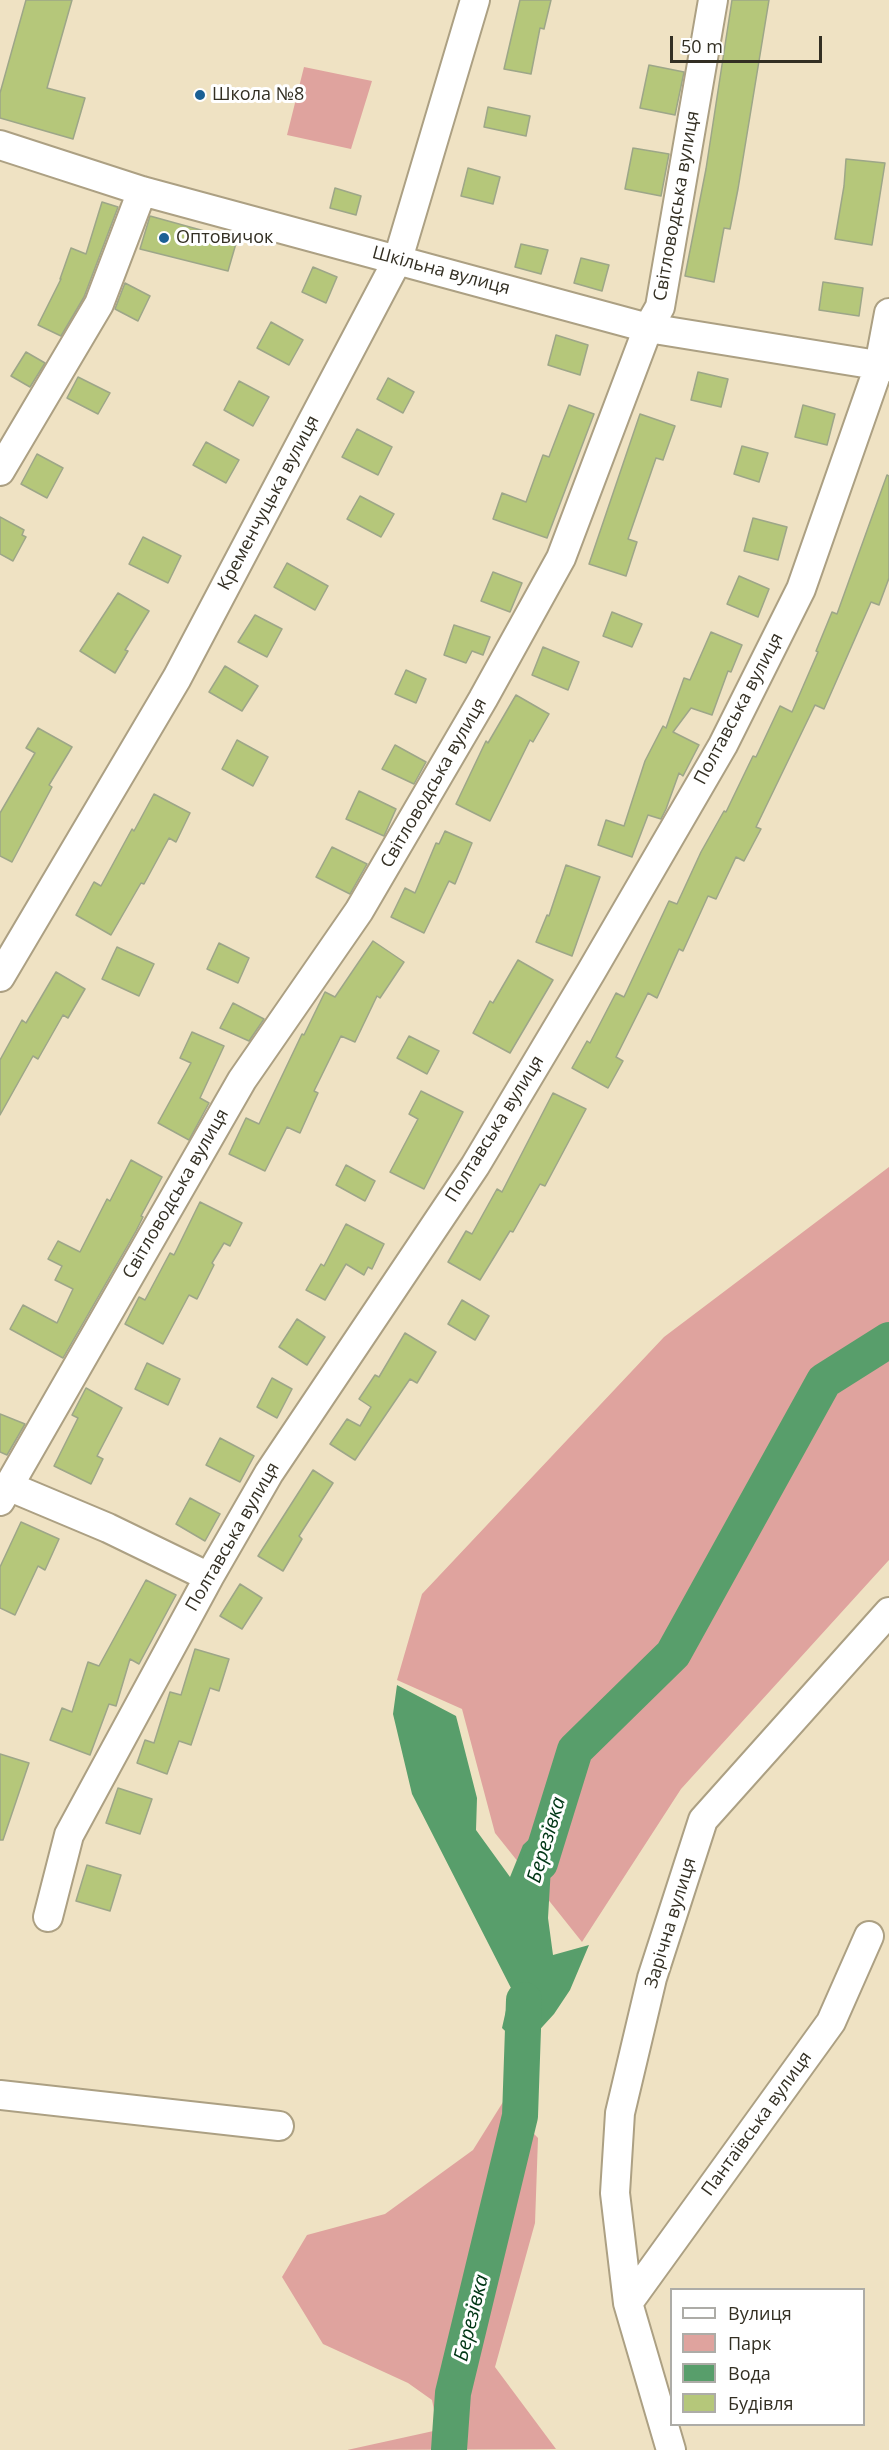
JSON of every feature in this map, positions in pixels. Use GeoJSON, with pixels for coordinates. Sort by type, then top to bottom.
{"type":"FeatureCollection","features":[{"type":"Feature","properties":{"kind":"street","name":"Кременчуцька вулиця"},"geometry":{"type":"LineString","coordinates":[[0,977],[177,678],[398,259],[475,0]]}},
{"type":"Feature","properties":{"kind":"street","name":"Світловодська вулиця"},"geometry":{"type":"LineString","coordinates":[[4,1493],[242,1080],[359,911],[483,699],[561,558],[648,328],[660,307],[713,0]]}},
{"type":"Feature","properties":{"kind":"street","name":"Шкільна вулиця"},"geometry":{"type":"LineString","coordinates":[[0,145],[142,191],[648,328],[884,367]]}},
{"type":"Feature","properties":{"kind":"street"},"geometry":{"type":"LineString","coordinates":[[0,471],[99,304],[142,191]]}},
{"type":"Feature","properties":{"kind":"street","name":"Полтавська вулиця"},"geometry":{"type":"LineString","coordinates":[[48,1917],[69,1835],[208,1577],[269,1473],[475,1166],[723,745],[801,589],[884,367],[889,313]]}},
{"type":"Feature","properties":{"kind":"street"},"geometry":{"type":"LineString","coordinates":[[4,1493],[108,1527],[208,1577]]}},
{"type":"Feature","properties":{"kind":"street","name":"Зарічна вулиця"},"geometry":{"type":"LineString","coordinates":[[671,2450],[628,2303],[615,2193],[620,2113],[652,1978],[703,1820],[889,1612]]}},
{"type":"Feature","properties":{"kind":"street","name":"Пантаївська вулиця"},"geometry":{"type":"LineString","coordinates":[[628,2303],[831,2022],[869,1936]]}},
{"type":"Feature","properties":{"kind":"street"},"geometry":{"type":"LineString","coordinates":[[0,2095],[279,2126]]}},
{"type":"Feature","properties":{"kind":"green space"},"geometry":{"type":"Polygon","coordinates":[[[304,67],[372,81],[351,149],[287,135],[304,67]]]}},
{"type":"Feature","properties":{"kind":"green space"},"geometry":{"type":"Polygon","coordinates":[[[889,1167],[889,1560],[681,1789],[582,1942],[495,1833],[462,1709],[397,1680],[422,1594],[664,1337],[889,1167]]]}},
{"type":"Feature","properties":{"kind":"green space"},"geometry":{"type":"Polygon","coordinates":[[[503,2102],[538,2138],[535,2223],[495,2367],[556,2449],[347,2450],[438,2430],[432,2400],[408,2383],[323,2344],[282,2277],[307,2235],[385,2214],[473,2150],[503,2102]]]}},
{"type":"Feature","properties":{"kind":"water"},"geometry":{"type":"Polygon","coordinates":[[[397,1685],[456,1716],[477,1798],[476,1830],[510,1877],[523,1845],[554,1816],[548,1918],[553,1955],[589,1945],[570,1990],[554,2014],[523,2048],[502,2028],[511,1988],[412,1794],[393,1714],[397,1685]]]}},
{"type":"Feature","properties":{"kind":"building"},"geometry":{"type":"Polygon","coordinates":[[[26,0],[72,0],[47,88],[85,98],[73,139],[0,118],[0,93],[26,0]]]}},
{"type":"Feature","properties":{"kind":"building"},"geometry":{"type":"Polygon","coordinates":[[[520,0],[551,0],[544,29],[540,28],[531,74],[504,69],[520,0]]]}},
{"type":"Feature","properties":{"kind":"building"},"geometry":{"type":"Polygon","coordinates":[[[732,0],[769,0],[738,189],[730,229],[724,228],[714,282],[685,276],[706,169],[732,0]]]}},
{"type":"Feature","properties":{"kind":"building"},"geometry":{"type":"Polygon","coordinates":[[[649,65],[684,72],[675,115],[640,108],[649,65]]]}},
{"type":"Feature","properties":{"kind":"building"},"geometry":{"type":"Polygon","coordinates":[[[488,107],[530,116],[526,136],[484,127],[488,107]]]}},
{"type":"Feature","properties":{"kind":"building"},"geometry":{"type":"Polygon","coordinates":[[[633,148],[669,154],[661,196],[625,189],[633,148]]]}},
{"type":"Feature","properties":{"kind":"building"},"geometry":{"type":"Polygon","coordinates":[[[846,159],[885,163],[872,245],[835,239],[846,159]]]}},
{"type":"Feature","properties":{"kind":"building"},"geometry":{"type":"Polygon","coordinates":[[[468,168],[500,177],[493,204],[461,196],[468,168]]]}},
{"type":"Feature","properties":{"kind":"building"},"geometry":{"type":"Polygon","coordinates":[[[335,188],[361,196],[356,215],[330,208],[335,188]]]}},
{"type":"Feature","properties":{"kind":"building"},"geometry":{"type":"Polygon","coordinates":[[[102,202],[118,207],[84,297],[61,336],[38,325],[61,279],[71,248],[86,254],[102,202]]]}},
{"type":"Feature","properties":{"kind":"building"},"geometry":{"type":"Polygon","coordinates":[[[150,216],[237,240],[228,271],[140,249],[150,216]]]}},
{"type":"Feature","properties":{"kind":"building"},"geometry":{"type":"Polygon","coordinates":[[[521,244],[548,250],[541,274],[515,267],[521,244]]]}},
{"type":"Feature","properties":{"kind":"building"},"geometry":{"type":"Polygon","coordinates":[[[581,258],[609,265],[602,291],[574,283],[581,258]]]}},
{"type":"Feature","properties":{"kind":"building"},"geometry":{"type":"Polygon","coordinates":[[[313,267],[337,277],[326,303],[302,292],[313,267]]]}},
{"type":"Feature","properties":{"kind":"building"},"geometry":{"type":"Polygon","coordinates":[[[823,282],[863,288],[859,316],[819,310],[823,282]]]}},
{"type":"Feature","properties":{"kind":"building"},"geometry":{"type":"Polygon","coordinates":[[[125,283],[150,296],[138,321],[115,309],[125,283]]]}},
{"type":"Feature","properties":{"kind":"building"},"geometry":{"type":"Polygon","coordinates":[[[271,322],[303,340],[289,365],[257,348],[271,322]]]}},
{"type":"Feature","properties":{"kind":"building"},"geometry":{"type":"Polygon","coordinates":[[[556,335],[588,345],[580,375],[548,365],[556,335]]]}},
{"type":"Feature","properties":{"kind":"building"},"geometry":{"type":"Polygon","coordinates":[[[26,352],[45,363],[30,387],[11,376],[26,352]]]}},
{"type":"Feature","properties":{"kind":"building"},"geometry":{"type":"Polygon","coordinates":[[[698,372],[728,379],[721,407],[691,400],[698,372]]]}},
{"type":"Feature","properties":{"kind":"building"},"geometry":{"type":"Polygon","coordinates":[[[78,377],[110,393],[98,414],[67,398],[78,377]]]}},
{"type":"Feature","properties":{"kind":"building"},"geometry":{"type":"Polygon","coordinates":[[[388,378],[414,392],[403,413],[377,399],[388,378]]]}},
{"type":"Feature","properties":{"kind":"building"},"geometry":{"type":"Polygon","coordinates":[[[239,381],[269,397],[253,426],[224,410],[239,381]]]}},
{"type":"Feature","properties":{"kind":"building"},"geometry":{"type":"Polygon","coordinates":[[[569,405],[594,414],[547,538],[493,519],[502,493],[526,502],[543,455],[549,457],[569,405]]]}},
{"type":"Feature","properties":{"kind":"building"},"geometry":{"type":"Polygon","coordinates":[[[803,405],[835,414],[827,445],[795,437],[803,405]]]}},
{"type":"Feature","properties":{"kind":"building"},"geometry":{"type":"Polygon","coordinates":[[[640,414],[675,426],[663,460],[656,458],[628,539],[637,542],[626,576],[589,564],[640,414]]]}},
{"type":"Feature","properties":{"kind":"building"},"geometry":{"type":"Polygon","coordinates":[[[357,429],[392,447],[378,475],[342,457],[357,429]]]}},
{"type":"Feature","properties":{"kind":"building"},"geometry":{"type":"Polygon","coordinates":[[[206,442],[239,460],[226,483],[193,465],[206,442]]]}},
{"type":"Feature","properties":{"kind":"building"},"geometry":{"type":"Polygon","coordinates":[[[742,446],[768,453],[759,482],[734,474],[742,446]]]}},
{"type":"Feature","properties":{"kind":"building"},"geometry":{"type":"Polygon","coordinates":[[[37,454],[63,468],[47,498],[21,484],[37,454]]]}},
{"type":"Feature","properties":{"kind":"building"},"geometry":{"type":"Polygon","coordinates":[[[887,475],[889,476],[889,578],[879,605],[871,602],[824,709],[815,705],[756,827],[761,829],[744,861],[736,857],[716,899],[708,896],[683,951],[679,949],[657,998],[648,993],[616,1057],[623,1061],[608,1088],[572,1068],[587,1041],[590,1043],[616,993],[624,997],[669,901],[677,904],[701,852],[724,811],[726,812],[753,756],[756,757],[780,706],[792,712],[818,652],[816,651],[832,612],[837,614],[887,475]]]}},
{"type":"Feature","properties":{"kind":"building"},"geometry":{"type":"Polygon","coordinates":[[[360,496],[394,514],[381,537],[347,519],[360,496]]]}},
{"type":"Feature","properties":{"kind":"building"},"geometry":{"type":"Polygon","coordinates":[[[0,517],[24,530],[22,535],[26,537],[13,561],[0,554],[0,517]]]}},
{"type":"Feature","properties":{"kind":"building"},"geometry":{"type":"Polygon","coordinates":[[[753,518],[787,527],[778,560],[744,551],[753,518]]]}},
{"type":"Feature","properties":{"kind":"building"},"geometry":{"type":"Polygon","coordinates":[[[143,537],[181,556],[168,583],[129,564],[143,537]]]}},
{"type":"Feature","properties":{"kind":"building"},"geometry":{"type":"Polygon","coordinates":[[[287,563],[328,586],[315,610],[274,587],[287,563]]]}},
{"type":"Feature","properties":{"kind":"building"},"geometry":{"type":"Polygon","coordinates":[[[493,572],[522,583],[510,612],[481,601],[493,572]]]}},
{"type":"Feature","properties":{"kind":"building"},"geometry":{"type":"Polygon","coordinates":[[[739,576],[769,589],[758,617],[727,604],[739,576]]]}},
{"type":"Feature","properties":{"kind":"building"},"geometry":{"type":"Polygon","coordinates":[[[118,593],[149,611],[125,650],[128,651],[115,673],[80,651],[118,593]]]}},
{"type":"Feature","properties":{"kind":"building"},"geometry":{"type":"Polygon","coordinates":[[[612,612],[642,624],[632,647],[603,636],[612,612]]]}},
{"type":"Feature","properties":{"kind":"building"},"geometry":{"type":"Polygon","coordinates":[[[255,615],[282,629],[267,657],[238,642],[255,615]]]}},
{"type":"Feature","properties":{"kind":"building"},"geometry":{"type":"Polygon","coordinates":[[[454,625],[490,637],[483,655],[472,651],[466,663],[444,655],[454,625]]]}},
{"type":"Feature","properties":{"kind":"building"},"geometry":{"type":"Polygon","coordinates":[[[711,632],[742,645],[731,672],[728,671],[712,715],[691,708],[673,732],[699,745],[683,776],[679,773],[661,819],[648,815],[632,857],[598,845],[606,820],[624,826],[645,761],[663,726],[666,728],[684,678],[690,680],[711,632]]]}},
{"type":"Feature","properties":{"kind":"building"},"geometry":{"type":"Polygon","coordinates":[[[543,647],[579,662],[568,690],[532,675],[543,647]]]}},
{"type":"Feature","properties":{"kind":"building"},"geometry":{"type":"Polygon","coordinates":[[[225,666],[258,686],[242,711],[209,692],[225,666]]]}},
{"type":"Feature","properties":{"kind":"building"},"geometry":{"type":"Polygon","coordinates":[[[406,670],[426,679],[416,703],[395,694],[406,670]]]}},
{"type":"Feature","properties":{"kind":"building"},"geometry":{"type":"Polygon","coordinates":[[[516,695],[549,714],[533,742],[530,740],[490,821],[456,804],[486,741],[488,743],[516,695]]]}},
{"type":"Feature","properties":{"kind":"building"},"geometry":{"type":"Polygon","coordinates":[[[38,728],[72,747],[49,785],[52,787],[12,862],[0,856],[0,813],[35,753],[26,748],[38,728]]]}},
{"type":"Feature","properties":{"kind":"building"},"geometry":{"type":"Polygon","coordinates":[[[237,740],[268,757],[253,786],[222,769],[237,740]]]}},
{"type":"Feature","properties":{"kind":"building"},"geometry":{"type":"Polygon","coordinates":[[[395,745],[426,762],[414,784],[382,769],[395,745]]]}},
{"type":"Feature","properties":{"kind":"building"},"geometry":{"type":"Polygon","coordinates":[[[359,791],[396,809],[384,836],[346,819],[359,791]]]}},
{"type":"Feature","properties":{"kind":"building"},"geometry":{"type":"Polygon","coordinates":[[[154,794],[190,813],[176,842],[169,838],[144,884],[141,883],[111,935],[76,915],[94,882],[101,886],[154,794]]]}},
{"type":"Feature","properties":{"kind":"building"},"geometry":{"type":"Polygon","coordinates":[[[445,831],[472,843],[455,884],[449,881],[424,933],[391,917],[405,888],[415,893],[436,843],[439,844],[445,831]]]}},
{"type":"Feature","properties":{"kind":"building"},"geometry":{"type":"Polygon","coordinates":[[[332,847],[367,864],[350,894],[316,877],[332,847]]]}},
{"type":"Feature","properties":{"kind":"building"},"geometry":{"type":"Polygon","coordinates":[[[566,865],[600,877],[572,956],[536,942],[547,915],[549,916],[566,865]]]}},
{"type":"Feature","properties":{"kind":"building"},"geometry":{"type":"Polygon","coordinates":[[[373,941],[404,962],[380,998],[377,996],[355,1042],[341,1036],[314,1091],[318,1093],[300,1133],[287,1127],[265,1171],[229,1154],[246,1118],[259,1124],[325,992],[335,997],[373,941]]]}},
{"type":"Feature","properties":{"kind":"building"},"geometry":{"type":"Polygon","coordinates":[[[219,943],[249,958],[238,983],[207,969],[219,943]]]}},
{"type":"Feature","properties":{"kind":"building"},"geometry":{"type":"Polygon","coordinates":[[[117,947],[154,964],[139,996],[102,979],[117,947]]]}},
{"type":"Feature","properties":{"kind":"building"},"geometry":{"type":"Polygon","coordinates":[[[518,960],[553,980],[510,1053],[473,1033],[490,1001],[493,1003],[518,960]]]}},
{"type":"Feature","properties":{"kind":"building"},"geometry":{"type":"Polygon","coordinates":[[[56,972],[85,989],[68,1018],[63,1015],[38,1059],[33,1056],[0,1115],[0,1060],[22,1020],[26,1023],[56,972]]]}},
{"type":"Feature","properties":{"kind":"building"},"geometry":{"type":"Polygon","coordinates":[[[233,1003],[264,1019],[249,1041],[220,1028],[233,1003]]]}},
{"type":"Feature","properties":{"kind":"building"},"geometry":{"type":"Polygon","coordinates":[[[192,1032],[224,1046],[200,1098],[209,1103],[189,1140],[158,1123],[191,1063],[180,1058],[192,1032]]]}},
{"type":"Feature","properties":{"kind":"building"},"geometry":{"type":"Polygon","coordinates":[[[409,1036],[439,1051],[427,1074],[397,1058],[409,1036]]]}},
{"type":"Feature","properties":{"kind":"building"},"geometry":{"type":"Polygon","coordinates":[[[421,1091],[463,1112],[424,1189],[390,1172],[418,1119],[409,1114],[421,1091]]]}},
{"type":"Feature","properties":{"kind":"building"},"geometry":{"type":"Polygon","coordinates":[[[553,1093],[586,1109],[545,1186],[540,1184],[513,1232],[510,1231],[480,1280],[448,1262],[466,1231],[472,1234],[497,1189],[502,1192],[553,1093]]]}},
{"type":"Feature","properties":{"kind":"building"},"geometry":{"type":"Polygon","coordinates":[[[131,1160],[162,1177],[141,1216],[143,1217],[136,1231],[63,1358],[10,1329],[23,1305],[57,1323],[73,1289],[55,1280],[62,1266],[48,1259],[58,1241],[80,1252],[107,1199],[110,1201],[131,1160]]]}},
{"type":"Feature","properties":{"kind":"building"},"geometry":{"type":"Polygon","coordinates":[[[346,1165],[375,1181],[365,1201],[336,1185],[346,1165]]]}},
{"type":"Feature","properties":{"kind":"building"},"geometry":{"type":"Polygon","coordinates":[[[200,1202],[242,1223],[230,1246],[224,1243],[212,1263],[214,1265],[197,1299],[189,1295],[163,1344],[125,1324],[139,1297],[145,1300],[170,1253],[174,1255],[200,1202]]]}},
{"type":"Feature","properties":{"kind":"building"},"geometry":{"type":"Polygon","coordinates":[[[346,1224],[384,1244],[372,1269],[368,1267],[364,1275],[346,1264],[325,1300],[306,1290],[321,1264],[324,1266],[346,1224]]]}},
{"type":"Feature","properties":{"kind":"building"},"geometry":{"type":"Polygon","coordinates":[[[462,1300],[489,1316],[475,1340],[448,1324],[462,1300]]]}},
{"type":"Feature","properties":{"kind":"building"},"geometry":{"type":"Polygon","coordinates":[[[297,1319],[325,1337],[307,1365],[279,1347],[297,1319]]]}},
{"type":"Feature","properties":{"kind":"building"},"geometry":{"type":"Polygon","coordinates":[[[405,1333],[436,1352],[417,1383],[410,1379],[355,1460],[330,1444],[347,1419],[360,1426],[371,1407],[359,1399],[375,1375],[379,1377],[405,1333]]]}},
{"type":"Feature","properties":{"kind":"building"},"geometry":{"type":"Polygon","coordinates":[[[147,1363],[180,1379],[168,1405],[135,1389],[147,1363]]]}},
{"type":"Feature","properties":{"kind":"building"},"geometry":{"type":"Polygon","coordinates":[[[272,1378],[292,1389],[277,1418],[257,1407],[272,1378]]]}},
{"type":"Feature","properties":{"kind":"building"},"geometry":{"type":"Polygon","coordinates":[[[86,1388],[122,1408],[97,1456],[103,1459],[91,1484],[54,1466],[78,1418],[72,1415],[86,1388]]]}},
{"type":"Feature","properties":{"kind":"building"},"geometry":{"type":"Polygon","coordinates":[[[0,1414],[25,1424],[7,1455],[0,1452],[0,1414]]]}},
{"type":"Feature","properties":{"kind":"building"},"geometry":{"type":"Polygon","coordinates":[[[220,1438],[254,1456],[240,1482],[206,1465],[220,1438]]]}},
{"type":"Feature","properties":{"kind":"building"},"geometry":{"type":"Polygon","coordinates":[[[313,1470],[333,1483],[299,1536],[302,1539],[283,1571],[258,1556],[313,1470]]]}},
{"type":"Feature","properties":{"kind":"building"},"geometry":{"type":"Polygon","coordinates":[[[190,1498],[220,1514],[205,1541],[176,1524],[190,1498]]]}},
{"type":"Feature","properties":{"kind":"building"},"geometry":{"type":"Polygon","coordinates":[[[21,1522],[59,1539],[45,1570],[38,1566],[15,1615],[0,1608],[0,1567],[21,1522]]]}},
{"type":"Feature","properties":{"kind":"building"},"geometry":{"type":"Polygon","coordinates":[[[146,1580],[176,1595],[139,1664],[130,1659],[116,1706],[109,1704],[90,1755],[50,1740],[62,1708],[72,1712],[88,1662],[99,1666],[146,1580]]]}},
{"type":"Feature","properties":{"kind":"building"},"geometry":{"type":"Polygon","coordinates":[[[240,1584],[262,1598],[242,1629],[220,1616],[240,1584]]]}},
{"type":"Feature","properties":{"kind":"building"},"geometry":{"type":"Polygon","coordinates":[[[195,1649],[229,1659],[219,1691],[210,1688],[191,1745],[179,1741],[167,1774],[137,1763],[145,1740],[154,1743],[170,1692],[181,1695],[195,1649]]]}},
{"type":"Feature","properties":{"kind":"building"},"geometry":{"type":"Polygon","coordinates":[[[0,1754],[29,1763],[3,1840],[0,1840],[0,1754]]]}},
{"type":"Feature","properties":{"kind":"building"},"geometry":{"type":"Polygon","coordinates":[[[118,1788],[152,1799],[140,1834],[106,1823],[118,1788]]]}},
{"type":"Feature","properties":{"kind":"building"},"geometry":{"type":"Polygon","coordinates":[[[87,1865],[121,1875],[110,1911],[76,1901],[87,1865]]]}},
{"type":"Feature","properties":{"kind":"waterway","name":"Березівка"},"geometry":{"type":"LineString","coordinates":[[540,1863],[575,1750],[673,1654],[824,1381],[889,1340]]}},
{"type":"Feature","properties":{"kind":"waterway","name":"Березівка"},"geometry":{"type":"LineString","coordinates":[[449,2450],[453,2393],[520,2116],[524,2000]]}},
{"type":"Feature","properties":{"kind":"place","name":"Школа №8"},"geometry":{"type":"Point","coordinates":[200,95]}},
{"type":"Feature","properties":{"kind":"place","name":"Оптовичок"},"geometry":{"type":"Point","coordinates":[164,238]}}]}
